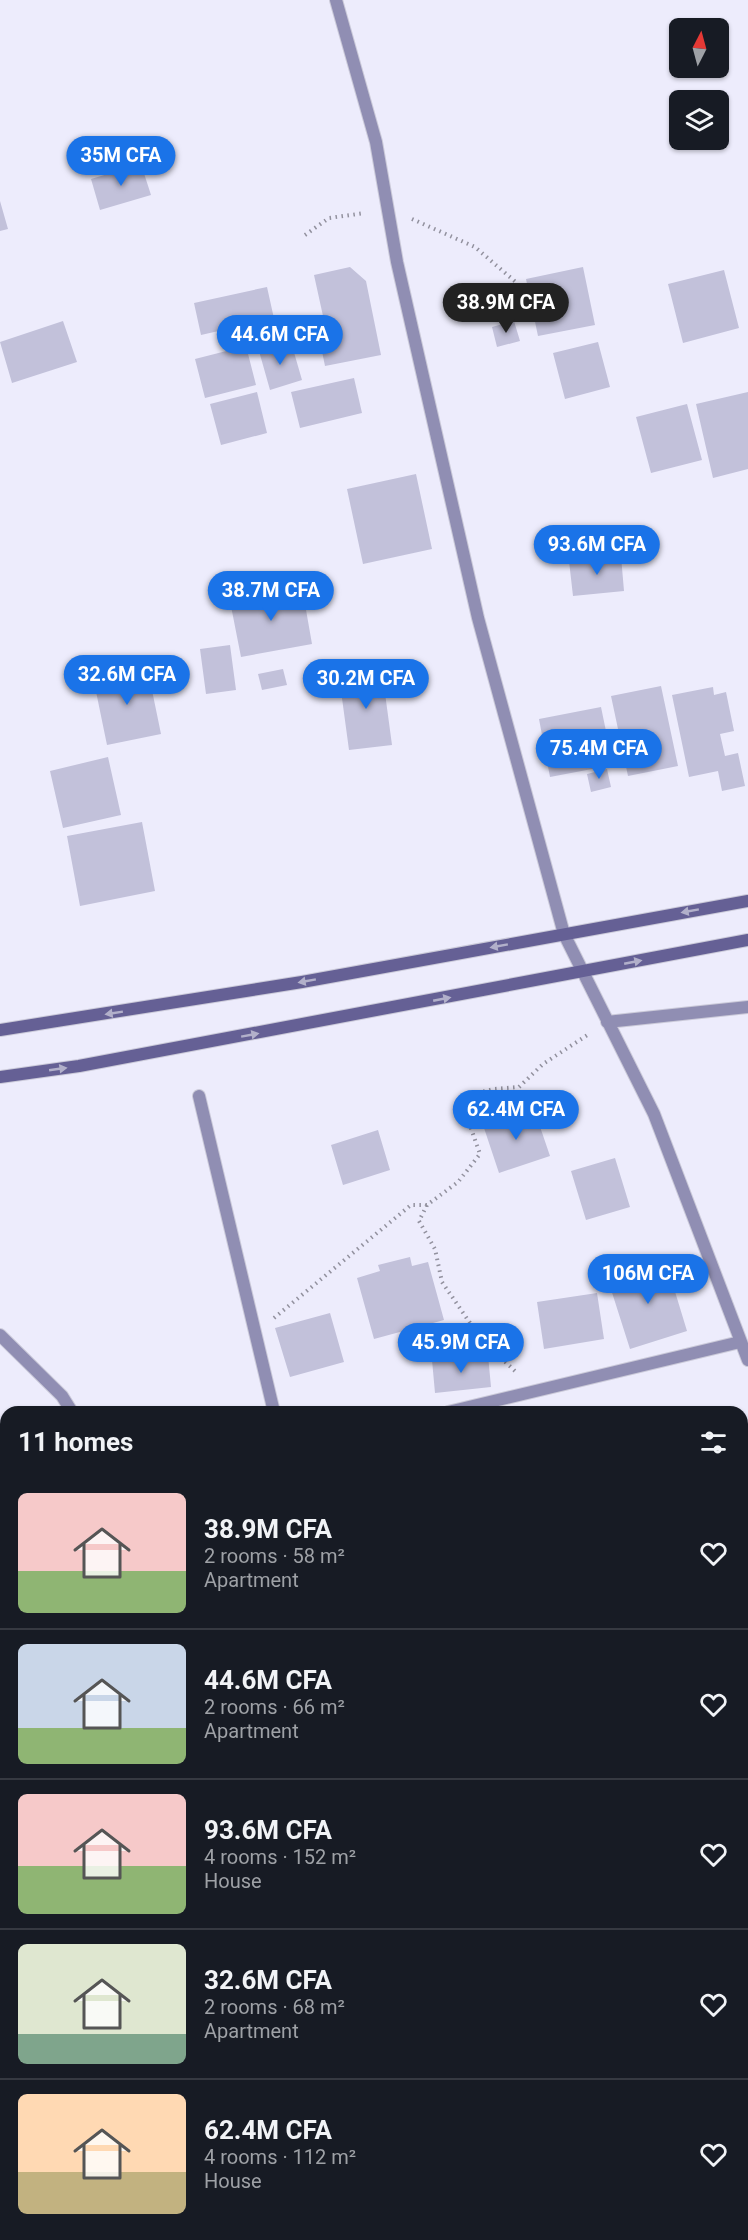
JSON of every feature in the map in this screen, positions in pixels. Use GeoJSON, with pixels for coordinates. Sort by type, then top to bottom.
{"type":"FeatureCollection","features":[{"type":"Feature","properties":{"kind":"main road"},"geometry":{"type":"LineString","coordinates":[[0,1030],[302,982],[748,901]]}},
{"type":"Feature","properties":{"kind":"main road"},"geometry":{"type":"LineString","coordinates":[[0,1077],[79,1066],[748,940]]}},
{"type":"Feature","properties":{"kind":"street"},"geometry":{"type":"LineString","coordinates":[[336,0],[376,142],[397,262],[478,618],[564,934],[654,1114],[748,1360]]}},
{"type":"Feature","properties":{"kind":"street"},"geometry":{"type":"LineString","coordinates":[[607,1022],[748,1007]]}},
{"type":"Feature","properties":{"kind":"street"},"geometry":{"type":"LineString","coordinates":[[199,1096],[273,1406]]}},
{"type":"Feature","properties":{"kind":"street"},"geometry":{"type":"LineString","coordinates":[[0,1335],[62,1396],[68,1406]]}},
{"type":"Feature","properties":{"kind":"street"},"geometry":{"type":"LineString","coordinates":[[473,1406],[740,1342]]}},
{"type":"Feature","properties":{"kind":"path"},"geometry":{"type":"LineString","coordinates":[[537,1391],[481,1339],[442,1282],[435,1249],[419,1221],[427,1206],[458,1182],[480,1154],[467,1116],[468,1100],[477,1093],[519,1087],[543,1065],[607,1022]]}},
{"type":"Feature","properties":{"kind":"path"},"geometry":{"type":"LineString","coordinates":[[255,1334],[411,1205],[427,1206]]}},
{"type":"Feature","properties":{"kind":"building"},"geometry":{"type":"Polygon","coordinates":[[[141,164],[151,195],[100,210],[91,179],[141,164]]]}},
{"type":"Feature","properties":{"kind":"building"},"geometry":{"type":"Polygon","coordinates":[[[0,201],[8,229],[0,231],[0,201]]]}},
{"type":"Feature","properties":{"kind":"building"},"geometry":{"type":"Polygon","coordinates":[[[350,267],[366,281],[381,355],[325,366],[315,317],[323,316],[314,275],[350,267]]]}},
{"type":"Feature","properties":{"kind":"building"},"geometry":{"type":"Polygon","coordinates":[[[583,267],[595,325],[538,336],[526,279],[583,267]]]}},
{"type":"Feature","properties":{"kind":"building"},"geometry":{"type":"Polygon","coordinates":[[[724,270],[739,328],[683,343],[668,284],[724,270]]]}},
{"type":"Feature","properties":{"kind":"building"},"geometry":{"type":"Polygon","coordinates":[[[267,287],[277,332],[238,340],[236,327],[201,335],[194,303],[267,287]]]}},
{"type":"Feature","properties":{"kind":"building"},"geometry":{"type":"Polygon","coordinates":[[[63,321],[77,362],[12,383],[0,342],[63,321]]]}},
{"type":"Feature","properties":{"kind":"building"},"geometry":{"type":"Polygon","coordinates":[[[514,321],[520,341],[497,347],[492,327],[514,321]]]}},
{"type":"Feature","properties":{"kind":"building"},"geometry":{"type":"Polygon","coordinates":[[[291,342],[302,380],[270,390],[259,351],[291,342]]]}},
{"type":"Feature","properties":{"kind":"building"},"geometry":{"type":"Polygon","coordinates":[[[598,342],[610,387],[565,399],[553,353],[598,342]]]}},
{"type":"Feature","properties":{"kind":"building"},"geometry":{"type":"Polygon","coordinates":[[[246,346],[256,385],[205,398],[195,359],[246,346]]]}},
{"type":"Feature","properties":{"kind":"building"},"geometry":{"type":"Polygon","coordinates":[[[354,378],[362,413],[300,428],[291,392],[354,378]]]}},
{"type":"Feature","properties":{"kind":"building"},"geometry":{"type":"Polygon","coordinates":[[[257,392],[267,433],[221,445],[210,404],[257,392]]]}},
{"type":"Feature","properties":{"kind":"building"},"geometry":{"type":"Polygon","coordinates":[[[748,392],[748,469],[713,478],[696,404],[748,392]]]}},
{"type":"Feature","properties":{"kind":"building"},"geometry":{"type":"Polygon","coordinates":[[[687,404],[702,460],[651,473],[636,417],[687,404]]]}},
{"type":"Feature","properties":{"kind":"building"},"geometry":{"type":"Polygon","coordinates":[[[416,474],[432,549],[363,564],[347,489],[416,474]]]}},
{"type":"Feature","properties":{"kind":"building"},"geometry":{"type":"Polygon","coordinates":[[[621,556],[624,591],[573,596],[569,561],[621,556]]]}},
{"type":"Feature","properties":{"kind":"building"},"geometry":{"type":"Polygon","coordinates":[[[302,587],[312,644],[241,657],[230,601],[302,587]]]}},
{"type":"Feature","properties":{"kind":"building"},"geometry":{"type":"Polygon","coordinates":[[[230,645],[236,690],[206,694],[200,649],[230,645]]]}},
{"type":"Feature","properties":{"kind":"building"},"geometry":{"type":"Polygon","coordinates":[[[147,666],[161,734],[107,745],[93,677],[147,666]]]}},
{"type":"Feature","properties":{"kind":"building"},"geometry":{"type":"Polygon","coordinates":[[[283,669],[287,685],[262,690],[258,674],[283,669]]]}},
{"type":"Feature","properties":{"kind":"building"},"geometry":{"type":"Polygon","coordinates":[[[382,671],[392,745],[349,750],[339,676],[382,671]]]}},
{"type":"Feature","properties":{"kind":"building"},"geometry":{"type":"Polygon","coordinates":[[[661,686],[678,766],[628,776],[611,696],[661,686]]]}},
{"type":"Feature","properties":{"kind":"building"},"geometry":{"type":"Polygon","coordinates":[[[713,687],[714,695],[726,692],[734,731],[720,734],[725,756],[738,753],[745,786],[722,791],[718,771],[689,777],[672,695],[713,687]]]}},
{"type":"Feature","properties":{"kind":"building"},"geometry":{"type":"Polygon","coordinates":[[[601,707],[613,765],[550,777],[539,719],[601,707]]]}},
{"type":"Feature","properties":{"kind":"building"},"geometry":{"type":"Polygon","coordinates":[[[108,757],[121,815],[63,828],[50,771],[108,757]]]}},
{"type":"Feature","properties":{"kind":"building"},"geometry":{"type":"Polygon","coordinates":[[[607,769],[611,787],[591,792],[587,774],[607,769]]]}},
{"type":"Feature","properties":{"kind":"building"},"geometry":{"type":"Polygon","coordinates":[[[142,822],[155,891],[80,906],[67,836],[142,822]]]}},
{"type":"Feature","properties":{"kind":"building"},"geometry":{"type":"Polygon","coordinates":[[[534,1109],[550,1156],[499,1173],[483,1125],[534,1109]]]}},
{"type":"Feature","properties":{"kind":"building"},"geometry":{"type":"Polygon","coordinates":[[[378,1130],[390,1170],[343,1185],[331,1145],[378,1130]]]}},
{"type":"Feature","properties":{"kind":"building"},"geometry":{"type":"Polygon","coordinates":[[[615,1158],[630,1207],[586,1220],[571,1171],[615,1158]]]}},
{"type":"Feature","properties":{"kind":"building"},"geometry":{"type":"Polygon","coordinates":[[[410,1257],[412,1266],[428,1262],[444,1320],[374,1339],[357,1278],[380,1271],[378,1265],[410,1257]]]}},
{"type":"Feature","properties":{"kind":"building"},"geometry":{"type":"Polygon","coordinates":[[[666,1262],[687,1331],[630,1349],[608,1280],[666,1262]]]}},
{"type":"Feature","properties":{"kind":"building"},"geometry":{"type":"Polygon","coordinates":[[[597,1293],[604,1339],[544,1349],[537,1302],[597,1293]]]}},
{"type":"Feature","properties":{"kind":"building"},"geometry":{"type":"Polygon","coordinates":[[[330,1313],[344,1362],[290,1377],[275,1328],[330,1313]]]}},
{"type":"Feature","properties":{"kind":"building"},"geometry":{"type":"Polygon","coordinates":[[[488,1355],[491,1387],[435,1393],[432,1360],[488,1355]]]}}]}
